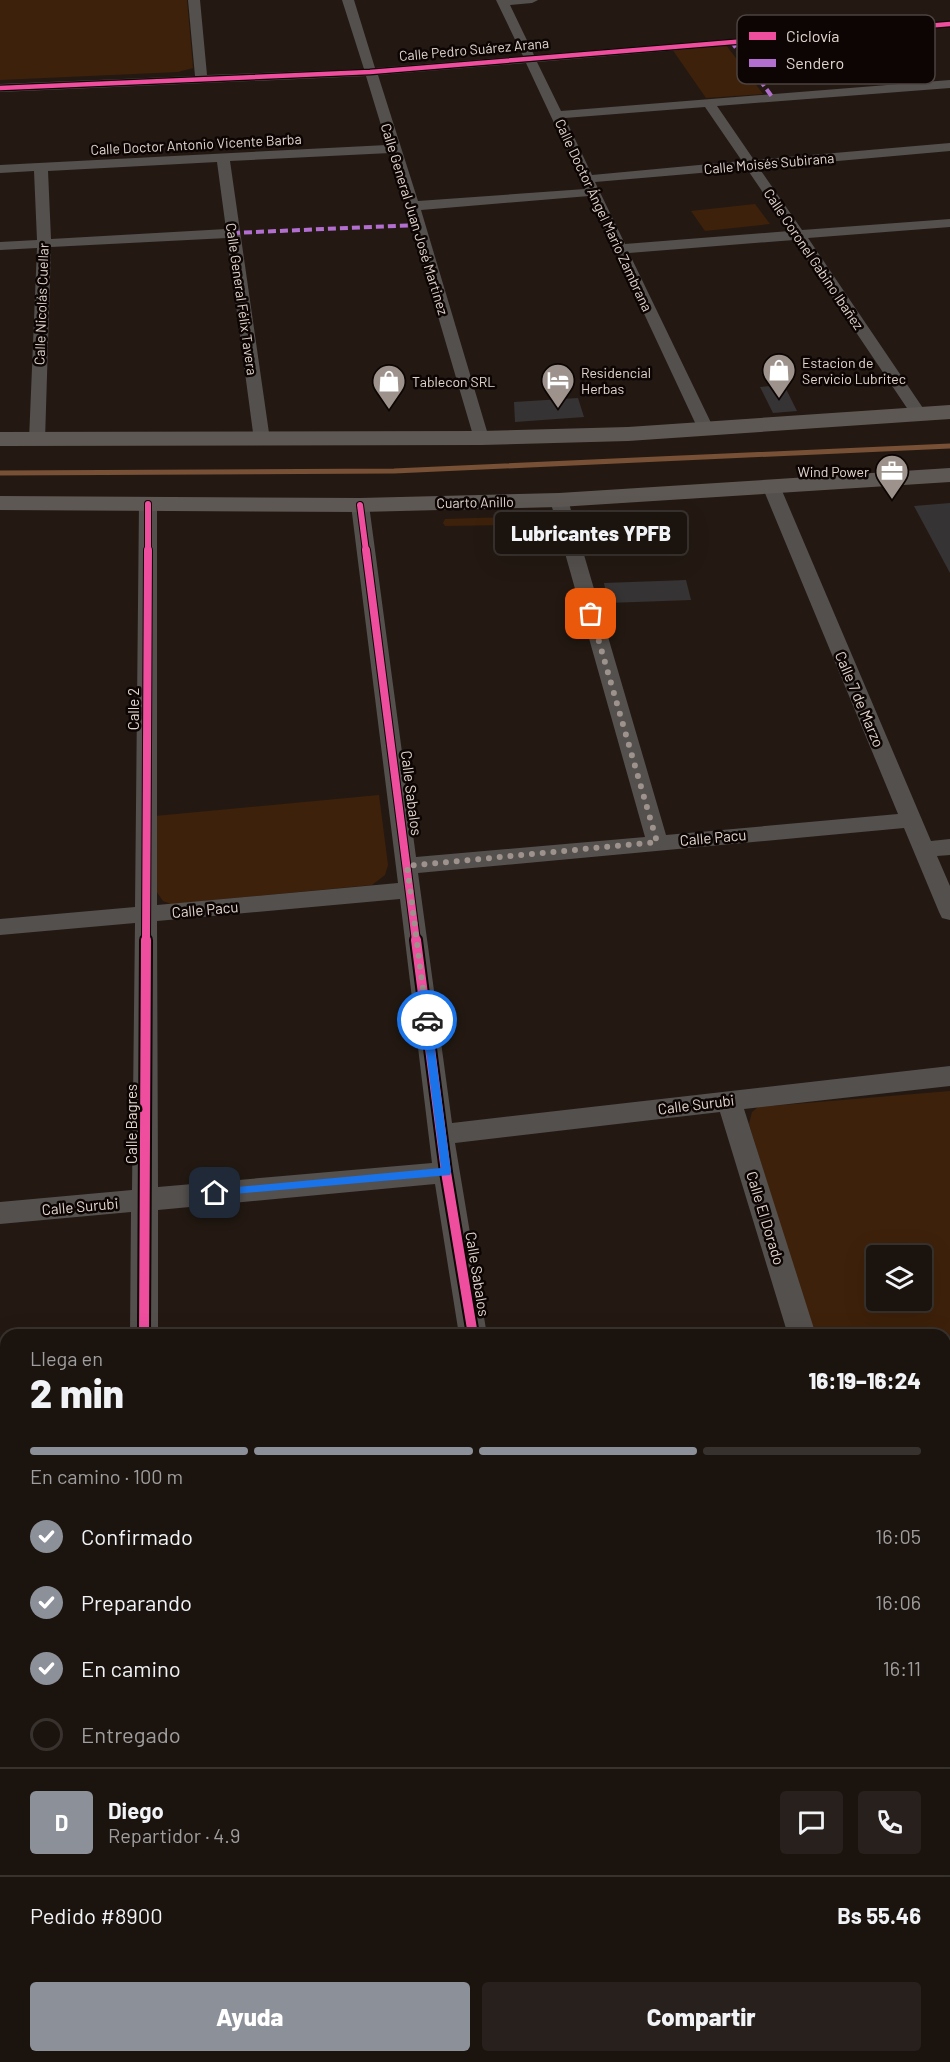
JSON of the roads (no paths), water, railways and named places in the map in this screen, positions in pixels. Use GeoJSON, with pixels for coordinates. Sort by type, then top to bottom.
{"type":"FeatureCollection","features":[{"type":"Feature","properties":{"kind":"highway"},"geometry":{"type":"LineString","coordinates":[[0,439],[480,438],[706,429],[950,412]]}},
{"type":"Feature","properties":{"kind":"highway","name":"Cuarto Anillo"},"geometry":{"type":"LineString","coordinates":[[0,503],[360,505],[559,500],[950,474]]}},
{"type":"Feature","properties":{"kind":"street"},"geometry":{"type":"LineString","coordinates":[[195,0],[201,80]]}},
{"type":"Feature","properties":{"kind":"street","name":"Calle General Juan José Martinez"},"geometry":{"type":"LineString","coordinates":[[348,0],[413,206],[480,438]]}},
{"type":"Feature","properties":{"kind":"street"},"geometry":{"type":"LineString","coordinates":[[503,1],[532,0]]}},
{"type":"Feature","properties":{"kind":"street","name":"Calle Doctor Ángel Mario Zambrana"},"geometry":{"type":"LineString","coordinates":[[503,1],[706,429]]}},
{"type":"Feature","properties":{"kind":"street","name":"Calle Pedro Suárez Arana"},"geometry":{"type":"LineString","coordinates":[[935,25],[950,24]]}},
{"type":"Feature","properties":{"kind":"street","name":"Calle Pedro Suárez Arana"},"geometry":{"type":"LineString","coordinates":[[0,88],[370,72],[737,41]]}},
{"type":"Feature","properties":{"kind":"street"},"geometry":{"type":"LineString","coordinates":[[557,116],[950,84]]}},
{"type":"Feature","properties":{"kind":"street","name":"Calle Coronel Gabino Ibañez"},"geometry":{"type":"LineString","coordinates":[[710,103],[919,414]]}},
{"type":"Feature","properties":{"kind":"street","name":"Calle Moisés Subirana"},"geometry":{"type":"LineString","coordinates":[[413,206],[751,165],[950,147]]}},
{"type":"Feature","properties":{"kind":"street","name":"Calle Doctor Antonio Vicente Barba"},"geometry":{"type":"LineString","coordinates":[[0,169],[394,149]]}},
{"type":"Feature","properties":{"kind":"street","name":"Calle General Félix Tavera"},"geometry":{"type":"LineString","coordinates":[[223,158],[262,440]]}},
{"type":"Feature","properties":{"kind":"street","name":"Calle Nicolás Cuellar"},"geometry":{"type":"LineString","coordinates":[[37,440],[44,245],[41,168]]}},
{"type":"Feature","properties":{"kind":"street"},"geometry":{"type":"LineString","coordinates":[[621,249],[950,223]]}},
{"type":"Feature","properties":{"kind":"street"},"geometry":{"type":"LineString","coordinates":[[0,246],[232,233]]}},
{"type":"Feature","properties":{"kind":"street","name":"Calle 7 de Marzo"},"geometry":{"type":"LineString","coordinates":[[771,486],[950,912]]}},
{"type":"Feature","properties":{"kind":"street"},"geometry":{"type":"LineString","coordinates":[[559,500],[657,842]]}},
{"type":"Feature","properties":{"kind":"street","name":"Calle 2"},"geometry":{"type":"LineString","coordinates":[[147,914],[148,504]]}},
{"type":"Feature","properties":{"kind":"street","name":"Calle Sabalos"},"geometry":{"type":"LineString","coordinates":[[360,505],[446,1172],[472,1329]]}},
{"type":"Feature","properties":{"kind":"street","name":"Calle Pacu"},"geometry":{"type":"LineString","coordinates":[[407,866],[911,819]]}},
{"type":"Feature","properties":{"kind":"street"},"geometry":{"type":"LineString","coordinates":[[923,849],[950,847]]}},
{"type":"Feature","properties":{"kind":"street","name":"Calle Pacu"},"geometry":{"type":"LineString","coordinates":[[0,927],[410,890]]}},
{"type":"Feature","properties":{"kind":"street","name":"Calle Bagres"},"geometry":{"type":"LineString","coordinates":[[144,1329],[147,914]]}},
{"type":"Feature","properties":{"kind":"street","name":"Calle Surubi"},"geometry":{"type":"LineString","coordinates":[[442,1134],[950,1076]]}},
{"type":"Feature","properties":{"kind":"street","name":"Calle El Dorado"},"geometry":{"type":"LineString","coordinates":[[729,1100],[800,1329]]}},
{"type":"Feature","properties":{"kind":"street","name":"Calle Surubi"},"geometry":{"type":"LineString","coordinates":[[0,1213],[446,1172]]}},
{"type":"Feature","properties":{"kind":"waterway"},"geometry":{"type":"LineString","coordinates":[[0,473],[394,471],[950,446]]}},
{"type":"Feature","properties":{"kind":"place","name":"Estacion de Servicio Lubritec"},"geometry":{"type":"Point","coordinates":[779,399]}},
{"type":"Feature","properties":{"kind":"place","name":"Residencial Herbas"},"geometry":{"type":"Point","coordinates":[558,409]}},
{"type":"Feature","properties":{"kind":"place","name":"Tablecon SRL"},"geometry":{"type":"Point","coordinates":[389,410]}},
{"type":"Feature","properties":{"kind":"place","name":"Wind Power"},"geometry":{"type":"Point","coordinates":[892,500]}},
{"type":"Feature","properties":{"kind":"place","name":"Lubricantes YPFB"},"geometry":{"type":"Point","coordinates":[591,614]}}]}
